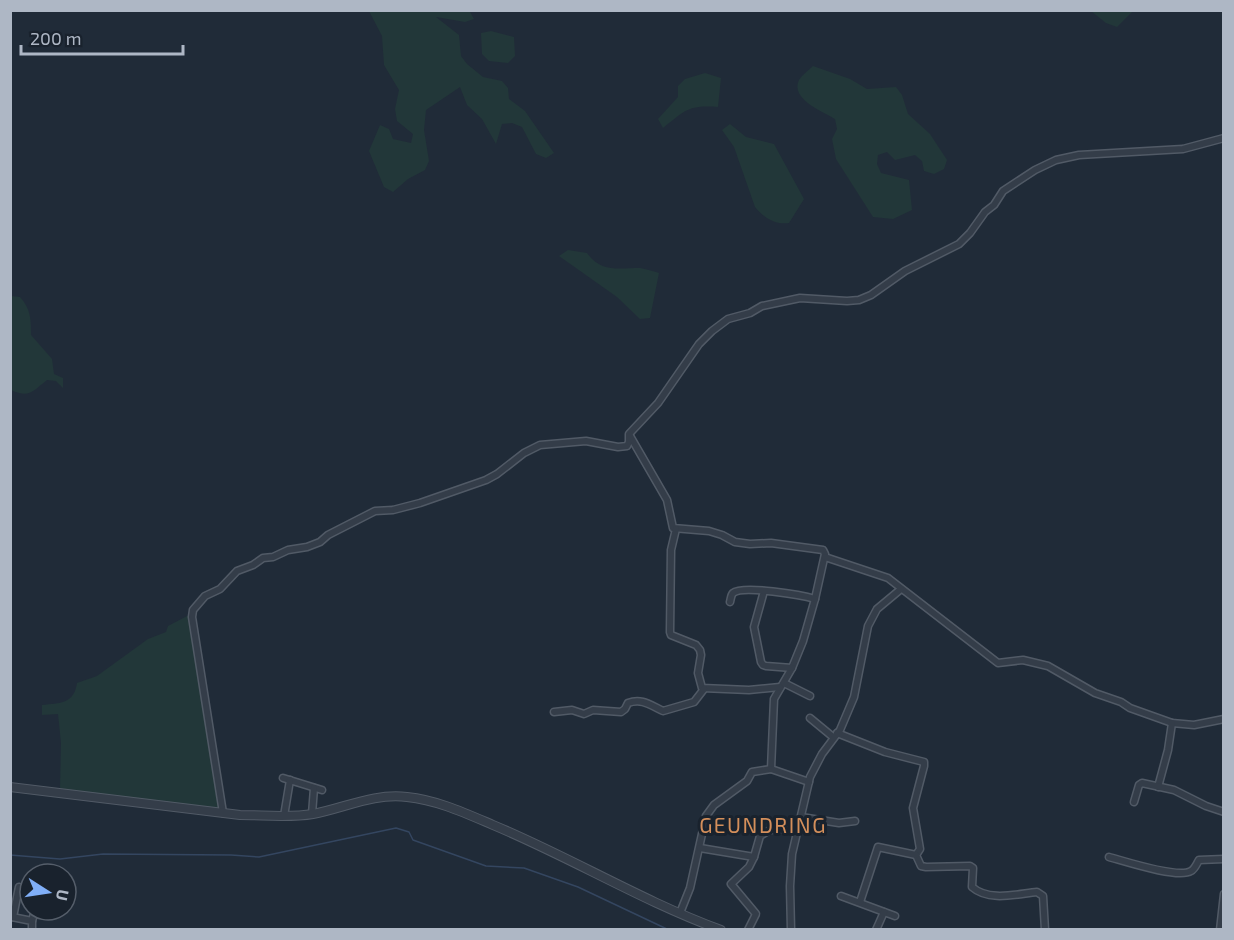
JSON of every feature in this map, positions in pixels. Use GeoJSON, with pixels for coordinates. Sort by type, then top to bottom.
{"type":"FeatureCollection","features":[{"type":"Feature","properties":{"kind":"street"},"geometry":{"type":"LineString","coordinates":[[223,813],[192,617],[193,610],[205,596],[220,589],[237,571],[252,566],[263,558],[320,542],[328,535],[375,511],[393,510],[420,503],[486,480],[498,474],[524,453],[540,445],[586,441],[618,447],[627,446],[629,434],[658,403],[699,344],[729,319],[750,313],[762,306],[800,298],[847,301],[859,300],[871,295],[905,271],[959,244],[985,212],[994,205],[1003,191],[1035,170],[1056,160],[1079,154],[1183,149],[1224,138]]}},
{"type":"Feature","properties":{"kind":"street"},"geometry":{"type":"LineString","coordinates":[[629,434],[667,500],[671,525],[676,529],[709,531],[740,543],[771,543],[823,550],[825,557],[803,641],[773,709],[771,769]]}},
{"type":"Feature","properties":{"kind":"street"},"geometry":{"type":"LineString","coordinates":[[676,529],[672,550],[670,632],[696,645],[700,650],[698,673],[704,689]]}},
{"type":"Feature","properties":{"kind":"street"},"geometry":{"type":"LineString","coordinates":[[825,557],[888,578],[998,663],[1023,660],[1048,666],[1095,693],[1172,723],[1194,725],[1224,719]]}},
{"type":"Feature","properties":{"kind":"street"},"geometry":{"type":"LineString","coordinates":[[791,930],[790,871],[793,844],[809,782],[854,697],[868,626],[878,609],[901,589]]}},
{"type":"Feature","properties":{"kind":"street"},"geometry":{"type":"LineString","coordinates":[[730,602],[735,591],[784,592],[815,599]]}},
{"type":"Feature","properties":{"kind":"street"},"geometry":{"type":"LineString","coordinates":[[764,591],[754,627],[761,662],[766,666],[792,668]]}},
{"type":"Feature","properties":{"kind":"street"},"geometry":{"type":"LineString","coordinates":[[704,689],[748,690],[782,685],[810,696]]}},
{"type":"Feature","properties":{"kind":"street"},"geometry":{"type":"LineString","coordinates":[[554,712],[572,710],[584,714],[593,710],[621,712],[628,703],[638,700],[645,701],[663,711],[694,702],[704,689]]}},
{"type":"Feature","properties":{"kind":"street"},"geometry":{"type":"LineString","coordinates":[[810,718],[835,735],[924,762],[913,808],[920,849],[916,855]]}},
{"type":"Feature","properties":{"kind":"street"},"geometry":{"type":"LineString","coordinates":[[1158,787],[1168,750],[1172,723]]}},
{"type":"Feature","properties":{"kind":"street"},"geometry":{"type":"LineString","coordinates":[[680,913],[690,888],[706,816],[714,805],[747,781],[752,772],[771,769],[809,782]]}},
{"type":"Feature","properties":{"kind":"street"},"geometry":{"type":"LineString","coordinates":[[283,778],[322,790]]}},
{"type":"Feature","properties":{"kind":"street"},"geometry":{"type":"LineString","coordinates":[[284,816],[290,780]]}},
{"type":"Feature","properties":{"kind":"street"},"geometry":{"type":"LineString","coordinates":[[1134,802],[1140,783],[1174,790],[1224,812]]}},
{"type":"Feature","properties":{"kind":"street"},"geometry":{"type":"LineString","coordinates":[[10,787],[223,813],[284,816],[312,814],[368,799],[403,796],[433,801],[526,838],[680,913],[721,930]]}},
{"type":"Feature","properties":{"kind":"street"},"geometry":{"type":"LineString","coordinates":[[312,814],[314,788]]}},
{"type":"Feature","properties":{"kind":"street"},"geometry":{"type":"LineString","coordinates":[[801,817],[839,823],[855,821]]}},
{"type":"Feature","properties":{"kind":"street"},"geometry":{"type":"LineString","coordinates":[[748,930],[756,915],[731,886],[749,867],[760,836],[770,830],[798,828]]}},
{"type":"Feature","properties":{"kind":"street"},"geometry":{"type":"LineString","coordinates":[[860,902],[878,847],[916,855]]}},
{"type":"Feature","properties":{"kind":"street"},"geometry":{"type":"LineString","coordinates":[[700,848],[754,857]]}},
{"type":"Feature","properties":{"kind":"street"},"geometry":{"type":"LineString","coordinates":[[916,855],[921,866],[970,866],[973,868],[972,887],[976,891],[1002,896],[1041,893],[1045,930]]}},
{"type":"Feature","properties":{"kind":"street"},"geometry":{"type":"LineString","coordinates":[[1109,856],[1150,869],[1187,873],[1193,870],[1199,860],[1224,859]]}},
{"type":"Feature","properties":{"kind":"street"},"geometry":{"type":"LineString","coordinates":[[12,917],[18,891]]}},
{"type":"Feature","properties":{"kind":"street"},"geometry":{"type":"LineString","coordinates":[[1220,930],[1224,894]]}},
{"type":"Feature","properties":{"kind":"street"},"geometry":{"type":"LineString","coordinates":[[841,896],[895,916]]}},
{"type":"Feature","properties":{"kind":"street"},"geometry":{"type":"LineString","coordinates":[[876,930],[884,912]]}},
{"type":"Feature","properties":{"kind":"green space"},"geometry":{"type":"Polygon","coordinates":[[[469,10],[474,19],[465,22],[436,17],[459,35],[461,56],[467,64],[483,77],[502,81],[508,88],[509,99],[525,111],[554,153],[546,158],[536,154],[522,127],[512,123],[502,124],[496,144],[482,119],[467,105],[460,87],[426,110],[424,130],[429,161],[425,170],[408,179],[393,192],[384,187],[369,151],[380,125],[389,129],[393,139],[411,143],[413,134],[397,121],[395,109],[399,90],[384,65],[382,36],[369,11],[469,10]]]}},
{"type":"Feature","properties":{"kind":"green space"},"geometry":{"type":"Polygon","coordinates":[[[1091,11],[1133,11],[1117,27],[1106,23],[1091,11]]]}},
{"type":"Feature","properties":{"kind":"green space"},"geometry":{"type":"Polygon","coordinates":[[[491,31],[514,37],[515,56],[508,63],[489,61],[482,54],[481,33],[491,31]]]}},
{"type":"Feature","properties":{"kind":"green space"},"geometry":{"type":"Polygon","coordinates":[[[813,66],[850,79],[867,89],[896,87],[902,95],[908,114],[930,134],[947,160],[944,169],[934,174],[924,171],[922,161],[915,155],[895,160],[887,152],[878,155],[877,164],[881,173],[909,180],[912,210],[893,219],[873,217],[836,159],[832,139],[837,129],[835,119],[809,104],[799,93],[797,87],[799,80],[813,66]]]}},
{"type":"Feature","properties":{"kind":"green space"},"geometry":{"type":"Polygon","coordinates":[[[705,73],[721,78],[718,107],[693,108],[663,128],[658,119],[678,97],[678,86],[685,79],[705,73]]]}},
{"type":"Feature","properties":{"kind":"green space"},"geometry":{"type":"Polygon","coordinates":[[[730,124],[746,137],[774,144],[804,199],[789,223],[770,220],[755,207],[734,147],[722,130],[730,124]]]}},
{"type":"Feature","properties":{"kind":"green space"},"geometry":{"type":"Polygon","coordinates":[[[568,250],[587,253],[604,267],[640,268],[659,273],[650,318],[640,319],[617,297],[559,256],[568,250]]]}},
{"type":"Feature","properties":{"kind":"green space"},"geometry":{"type":"Polygon","coordinates":[[[11,296],[20,297],[26,306],[31,335],[52,359],[54,374],[63,378],[63,388],[56,381],[47,380],[26,394],[11,390],[11,296]]]}},
{"type":"Feature","properties":{"kind":"green space"},"geometry":{"type":"Polygon","coordinates":[[[189,615],[192,616],[225,812],[60,791],[61,743],[58,714],[42,715],[42,705],[60,703],[69,699],[77,683],[97,676],[148,639],[166,632],[168,626],[189,615]]]}},
{"type":"Feature","properties":{"kind":"waterway"},"geometry":{"type":"LineString","coordinates":[[10,855],[60,859],[103,854],[259,857],[396,828],[409,832],[413,840],[486,866],[524,868],[578,887],[669,930]]}},
{"type":"Feature","properties":{"kind":"district","name":"GEUNDRING"},"geometry":{"type":"Point","coordinates":[763,826]}}]}
